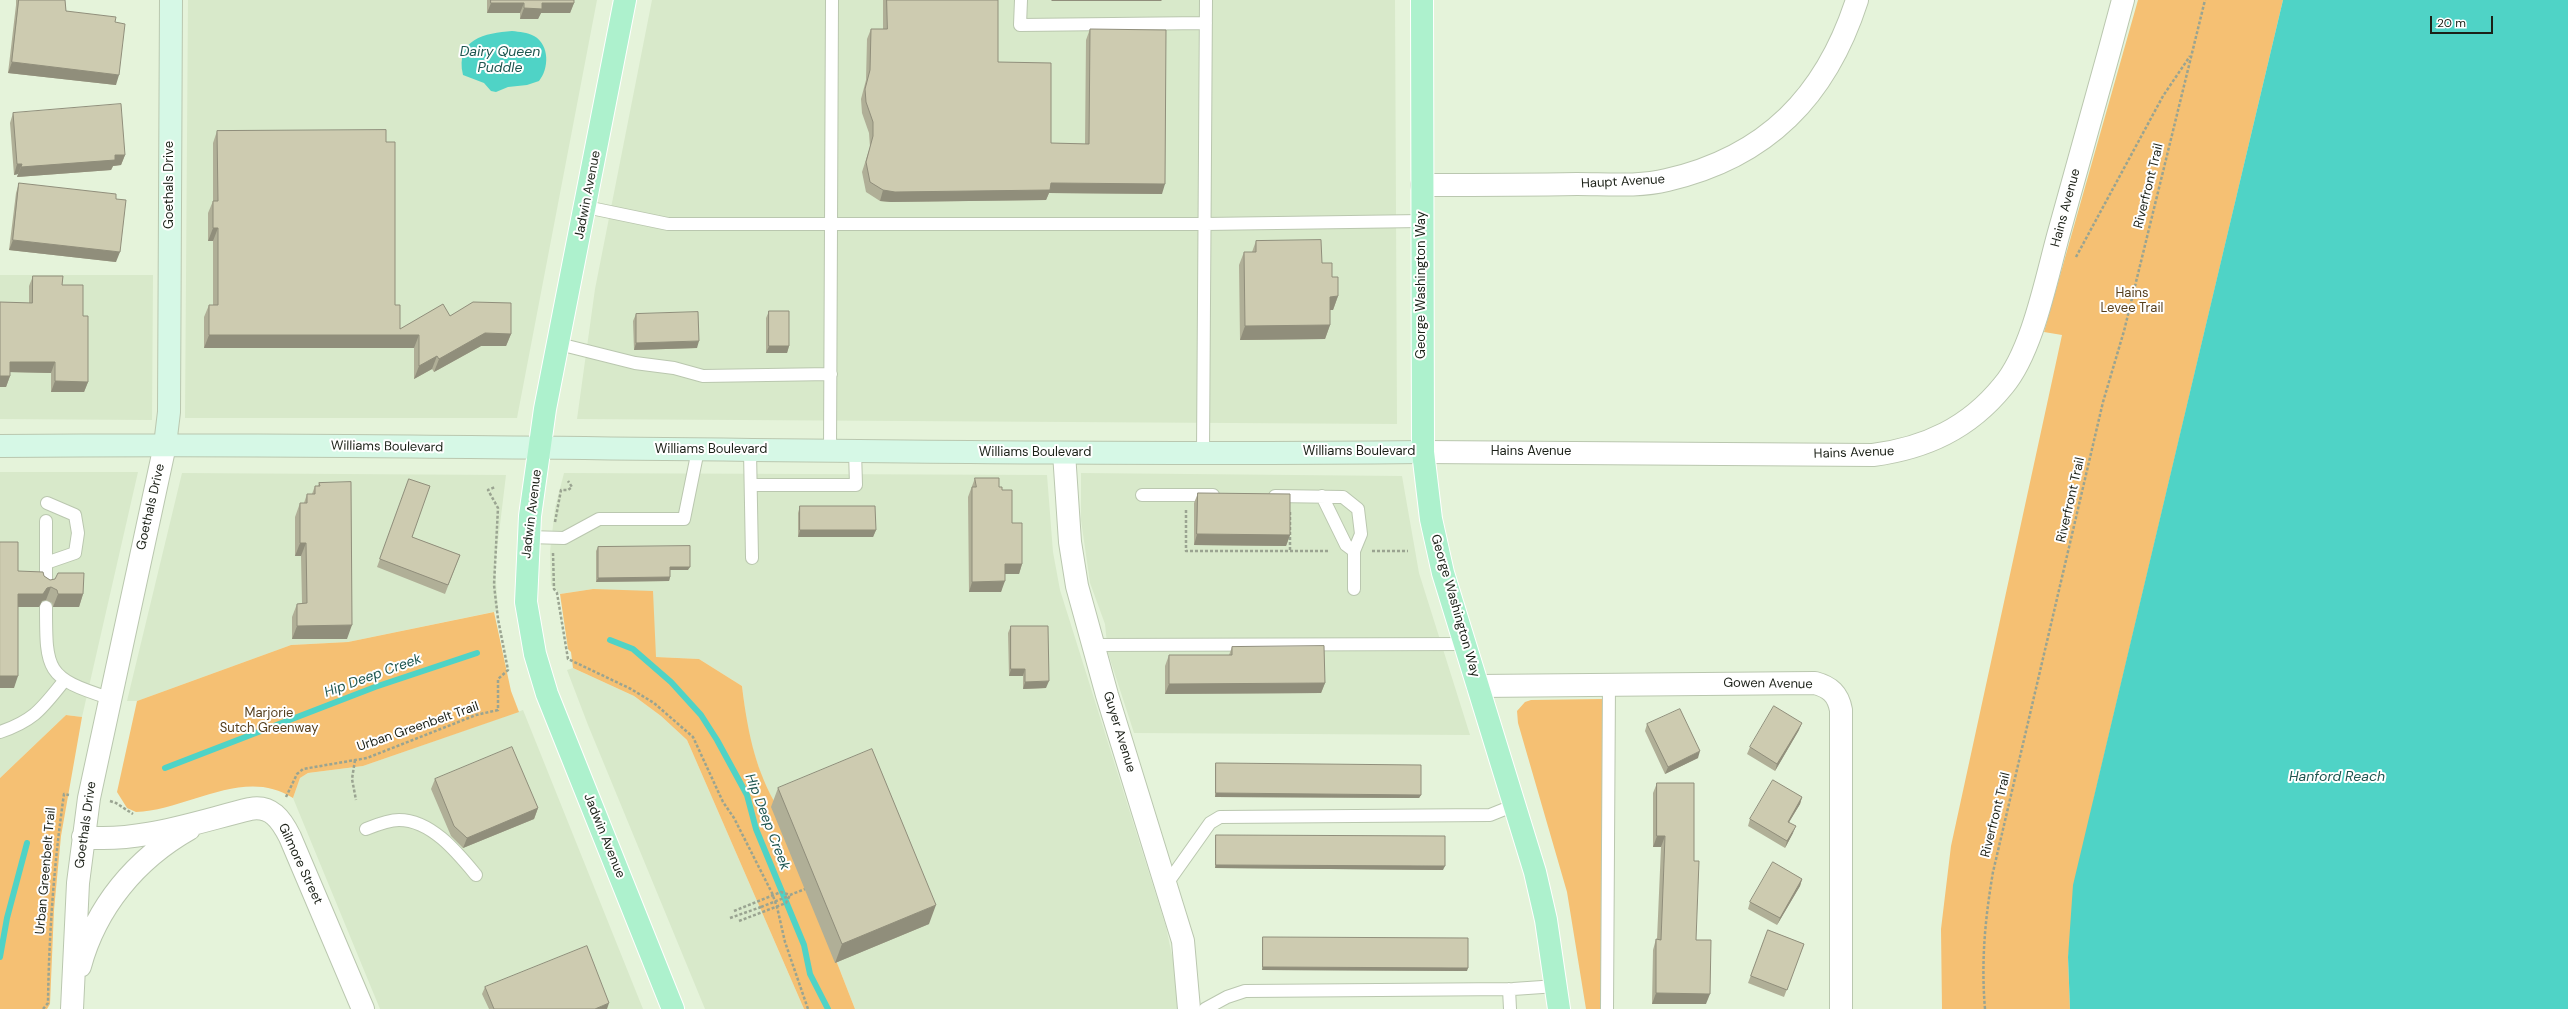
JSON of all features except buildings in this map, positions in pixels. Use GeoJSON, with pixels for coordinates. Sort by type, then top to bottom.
{"type":"FeatureCollection","features":[{"type":"Feature","properties":{"kind":"main road","name":"Jadwin Avenue"},"geometry":{"type":"LineString","coordinates":[[625,0],[560,344],[545,410],[528,537],[525,583],[528,623],[547,694],[673,1009]]}},
{"type":"Feature","properties":{"kind":"main road","name":"George Washington Way"},"geometry":{"type":"LineString","coordinates":[[1422,0],[1423,452],[1436,544],[1465,644],[1515,805],[1546,920],[1557,986],[1559,1009]]}},
{"type":"Feature","properties":{"kind":"street","name":"Goethals Drive"},"geometry":{"type":"LineString","coordinates":[[72,1006],[75,922],[88,798],[165,445],[169,412],[171,0]]}},
{"type":"Feature","properties":{"kind":"street","name":"Haupt Avenue"},"geometry":{"type":"LineString","coordinates":[[1422,185],[1624,184],[1666,181],[1703,170],[1737,156],[1764,138],[1793,113],[1817,87],[1848,29],[1857,0]]}},
{"type":"Feature","properties":{"kind":"street","name":"Hains Avenue"},"geometry":{"type":"LineString","coordinates":[[1423,452],[1873,455],[1902,451],[1936,440],[1958,427],[2004,386],[2033,327],[2123,0]]}},
{"type":"Feature","properties":{"kind":"street","name":"Williams Boulevard"},"geometry":{"type":"LineString","coordinates":[[0,446],[165,445],[1064,453],[1423,452]]}},
{"type":"Feature","properties":{"kind":"street","name":"Guyer Avenue"},"geometry":{"type":"LineString","coordinates":[[1064,453],[1070,542],[1077,586],[1093,645],[1183,941],[1189,1009]]}},
{"type":"Feature","properties":{"kind":"street","name":"Gowen Avenue"},"geometry":{"type":"LineString","coordinates":[[1478,686],[1815,683],[1827,686],[1835,693],[1841,710],[1841,1009]]}},
{"type":"Feature","properties":{"kind":"street","name":"Gilmore Street"},"geometry":{"type":"LineString","coordinates":[[83,837],[107,838],[137,835],[261,808],[273,813],[281,822],[362,1009]]}},
{"type":"Feature","properties":{"kind":"street"},"geometry":{"type":"LineString","coordinates":[[72,1006],[86,947],[94,927],[114,894],[142,864],[160,848],[180,834],[212,818]]}},
{"type":"Feature","properties":{"kind":"lane"},"geometry":{"type":"LineString","coordinates":[[830,451],[832,0]]}},
{"type":"Feature","properties":{"kind":"lane"},"geometry":{"type":"LineString","coordinates":[[1021,0],[1020,25],[1206,23]]}},
{"type":"Feature","properties":{"kind":"lane"},"geometry":{"type":"LineString","coordinates":[[1203,453],[1206,0]]}},
{"type":"Feature","properties":{"kind":"lane"},"geometry":{"type":"LineString","coordinates":[[586,207],[668,224],[1205,224],[1422,221]]}},
{"type":"Feature","properties":{"kind":"lane"},"geometry":{"type":"LineString","coordinates":[[560,344],[635,363],[674,368],[703,376],[830,374]]}},
{"type":"Feature","properties":{"kind":"lane"},"geometry":{"type":"LineString","coordinates":[[528,537],[564,538],[599,519],[684,519],[698,450]]}},
{"type":"Feature","properties":{"kind":"lane"},"geometry":{"type":"LineString","coordinates":[[750,451],[752,558]]}},
{"type":"Feature","properties":{"kind":"lane"},"geometry":{"type":"LineString","coordinates":[[751,485],[856,485],[855,451]]}},
{"type":"Feature","properties":{"kind":"lane"},"geometry":{"type":"LineString","coordinates":[[1142,495],[1228,495]]}},
{"type":"Feature","properties":{"kind":"lane"},"geometry":{"type":"LineString","coordinates":[[1259,496],[1343,497],[1358,509],[1361,534],[1354,551],[1354,589]]}},
{"type":"Feature","properties":{"kind":"lane"},"geometry":{"type":"LineString","coordinates":[[1322,496],[1346,544],[1354,551]]}},
{"type":"Feature","properties":{"kind":"lane"},"geometry":{"type":"LineString","coordinates":[[46,563],[75,553],[78,533],[76,515],[47,503]]}},
{"type":"Feature","properties":{"kind":"lane"},"geometry":{"type":"LineString","coordinates":[[46,521],[46,585]]}},
{"type":"Feature","properties":{"kind":"lane"},"geometry":{"type":"LineString","coordinates":[[46,607],[49,661],[64,681],[76,687],[109,698]]}},
{"type":"Feature","properties":{"kind":"lane"},"geometry":{"type":"LineString","coordinates":[[1093,645],[1465,644]]}},
{"type":"Feature","properties":{"kind":"lane"},"geometry":{"type":"LineString","coordinates":[[0,732],[22,725],[36,715],[64,681]]}},
{"type":"Feature","properties":{"kind":"lane"},"geometry":{"type":"LineString","coordinates":[[1607,1009],[1609,684]]}},
{"type":"Feature","properties":{"kind":"lane"},"geometry":{"type":"LineString","coordinates":[[1166,885],[1192,851],[1210,823],[1220,817],[1490,815],[1515,805]]}},
{"type":"Feature","properties":{"kind":"lane"},"geometry":{"type":"LineString","coordinates":[[366,829],[398,820],[414,822],[432,831],[476,876]]}},
{"type":"Feature","properties":{"kind":"lane"},"geometry":{"type":"LineString","coordinates":[[1205,1009],[1227,997],[1245,991],[1509,989],[1557,986]]}},
{"type":"Feature","properties":{"kind":"lane"},"geometry":{"type":"LineString","coordinates":[[1509,989],[1510,1009]]}},
{"type":"Feature","properties":{"kind":"path","name":"Riverfront Trail"},"geometry":{"type":"LineString","coordinates":[[1986,1009],[1982,955],[1985,914],[1993,872],[2103,402],[2124,331],[2205,0]]}},
{"type":"Feature","properties":{"kind":"path"},"geometry":{"type":"LineString","coordinates":[[2075,260],[2163,96],[2191,53]]}},
{"type":"Feature","properties":{"kind":"path"},"geometry":{"type":"LineString","coordinates":[[568,481],[572,487],[568,490],[561,490],[553,538],[554,589],[557,593],[568,659],[631,689],[663,711],[693,736],[723,802],[734,818],[772,893],[777,907],[785,942],[808,1009]]}},
{"type":"Feature","properties":{"kind":"path","name":"Urban Greenbelt Trail"},"geometry":{"type":"LineString","coordinates":[[282,795],[286,797],[297,774],[303,769],[355,760],[382,753],[476,714],[498,710],[498,679],[508,670],[498,619],[494,585],[498,508],[488,490],[495,487]]}},
{"type":"Feature","properties":{"kind":"path"},"geometry":{"type":"LineString","coordinates":[[1181,504],[1186,509],[1186,551],[1334,551]]}},
{"type":"Feature","properties":{"kind":"path"},"geometry":{"type":"LineString","coordinates":[[1290,506],[1290,551]]}},
{"type":"Feature","properties":{"kind":"path"},"geometry":{"type":"LineString","coordinates":[[1367,551],[1408,551]]}},
{"type":"Feature","properties":{"kind":"path"},"geometry":{"type":"LineString","coordinates":[[355,760],[352,780],[356,800]]}},
{"type":"Feature","properties":{"kind":"path","name":"Urban Greenbelt Trail"},"geometry":{"type":"LineString","coordinates":[[43,1009],[48,1002],[49,941],[64,794],[116,802],[132,814],[140,814]]}},
{"type":"Feature","properties":{"kind":"path"},"geometry":{"type":"LineString","coordinates":[[730,918],[805,889]]}},
{"type":"Feature","properties":{"kind":"path"},"geometry":{"type":"LineString","coordinates":[[734,911],[781,892],[790,895]]}},
{"type":"Feature","properties":{"kind":"path"},"geometry":{"type":"LineString","coordinates":[[738,921],[786,903],[790,895]]}},
{"type":"Feature","properties":{"kind":"shaded area"},"geometry":{"type":"Polygon","coordinates":[[[188,0],[597,0],[517,418],[185,418],[188,0]]]}},
{"type":"Feature","properties":{"kind":"shaded area"},"geometry":{"type":"Polygon","coordinates":[[[652,0],[1395,0],[1397,424],[577,419],[595,289],[652,0]]]}},
{"type":"Feature","properties":{"kind":"shaded area"},"geometry":{"type":"Polygon","coordinates":[[[0,275],[153,275],[152,420],[0,419],[0,275]]]}},
{"type":"Feature","properties":{"kind":"shaded area"},"geometry":{"type":"Polygon","coordinates":[[[0,472],[138,472],[82,717],[66,715],[0,778],[0,472]]]}},
{"type":"Feature","properties":{"kind":"shaded area"},"geometry":{"type":"Polygon","coordinates":[[[182,473],[506,475],[495,566],[498,611],[348,642],[291,645],[137,701],[127,701],[182,473]]]}},
{"type":"Feature","properties":{"kind":"shaded area"},"geometry":{"type":"Polygon","coordinates":[[[564,473],[1047,475],[1053,552],[1060,590],[1166,927],[1176,974],[1177,1009],[855,1009],[774,801],[764,784],[748,734],[742,686],[699,659],[656,657],[593,589],[560,594],[551,585],[550,552],[555,508],[564,473]]]}},
{"type":"Feature","properties":{"kind":"shaded area"},"geometry":{"type":"Polygon","coordinates":[[[1081,473],[1402,476],[1419,573],[1470,735],[1134,733],[1108,653],[1105,624],[1090,583],[1081,520],[1081,473]]]}},
{"type":"Feature","properties":{"kind":"shaded area"},"geometry":{"type":"Polygon","coordinates":[[[573,668],[634,696],[661,716],[687,740],[804,1009],[705,1009],[588,725],[567,670],[573,668]]]}},
{"type":"Feature","properties":{"kind":"shaded area"},"geometry":{"type":"Polygon","coordinates":[[[523,710],[643,1009],[380,1009],[293,798],[300,778],[308,773],[363,766],[523,710]]]}},
{"type":"Feature","properties":{"kind":"green space","name":"Hains Levee Trail"},"geometry":{"type":"Polygon","coordinates":[[[2138,0],[2283,0],[2094,798],[2068,957],[2070,1009],[1942,1009],[1941,929],[1951,846],[2062,335],[2044,332],[2138,0]]]}},
{"type":"Feature","properties":{"kind":"green space"},"geometry":{"type":"Polygon","coordinates":[[[593,589],[653,591],[656,657],[699,659],[742,686],[746,716],[756,760],[774,801],[855,1009],[804,1009],[687,740],[661,716],[634,696],[573,668],[571,652],[568,649],[560,594],[593,589]]]}},
{"type":"Feature","properties":{"kind":"green space","name":"Marjorie Sutch Greenway"},"geometry":{"type":"Polygon","coordinates":[[[494,612],[511,691],[519,712],[363,766],[308,773],[300,778],[293,798],[274,789],[255,786],[216,792],[156,810],[136,812],[127,808],[117,792],[137,701],[291,645],[348,642],[494,612]]]}},
{"type":"Feature","properties":{"kind":"green space"},"geometry":{"type":"Polygon","coordinates":[[[1603,699],[1603,1009],[1586,1009],[1567,892],[1518,723],[1517,711],[1525,702],[1531,700],[1603,699]]]}},
{"type":"Feature","properties":{"kind":"green space"},"geometry":{"type":"Polygon","coordinates":[[[66,715],[82,717],[61,836],[54,910],[50,1004],[47,1009],[0,1009],[0,778],[66,715]]]}},
{"type":"Feature","properties":{"kind":"water","name":"Hanford Reach"},"geometry":{"type":"Polygon","coordinates":[[[2283,0],[2568,0],[2568,1009],[2070,1009],[2068,957],[2073,885],[2283,0]]]}},
{"type":"Feature","properties":{"kind":"water","name":"Dairy Queen Puddle"},"geometry":{"type":"Polygon","coordinates":[[[512,31],[523,32],[534,36],[543,45],[546,64],[545,70],[539,81],[527,85],[508,87],[496,92],[491,91],[484,83],[463,75],[463,53],[474,40],[483,36],[512,31]]]}},
{"type":"Feature","properties":{"kind":"waterway","name":"Hip Deep Creek"},"geometry":{"type":"LineString","coordinates":[[610,640],[633,649],[671,682],[701,715],[717,740],[747,795],[756,829],[804,945],[810,974],[828,1009]]}},
{"type":"Feature","properties":{"kind":"waterway","name":"Hip Deep Creek"},"geometry":{"type":"LineString","coordinates":[[165,768],[375,687],[477,653]]}},
{"type":"Feature","properties":{"kind":"waterway","name":"Hip Deep Creek"},"geometry":{"type":"LineString","coordinates":[[0,957],[7,918],[27,843]]}}]}
